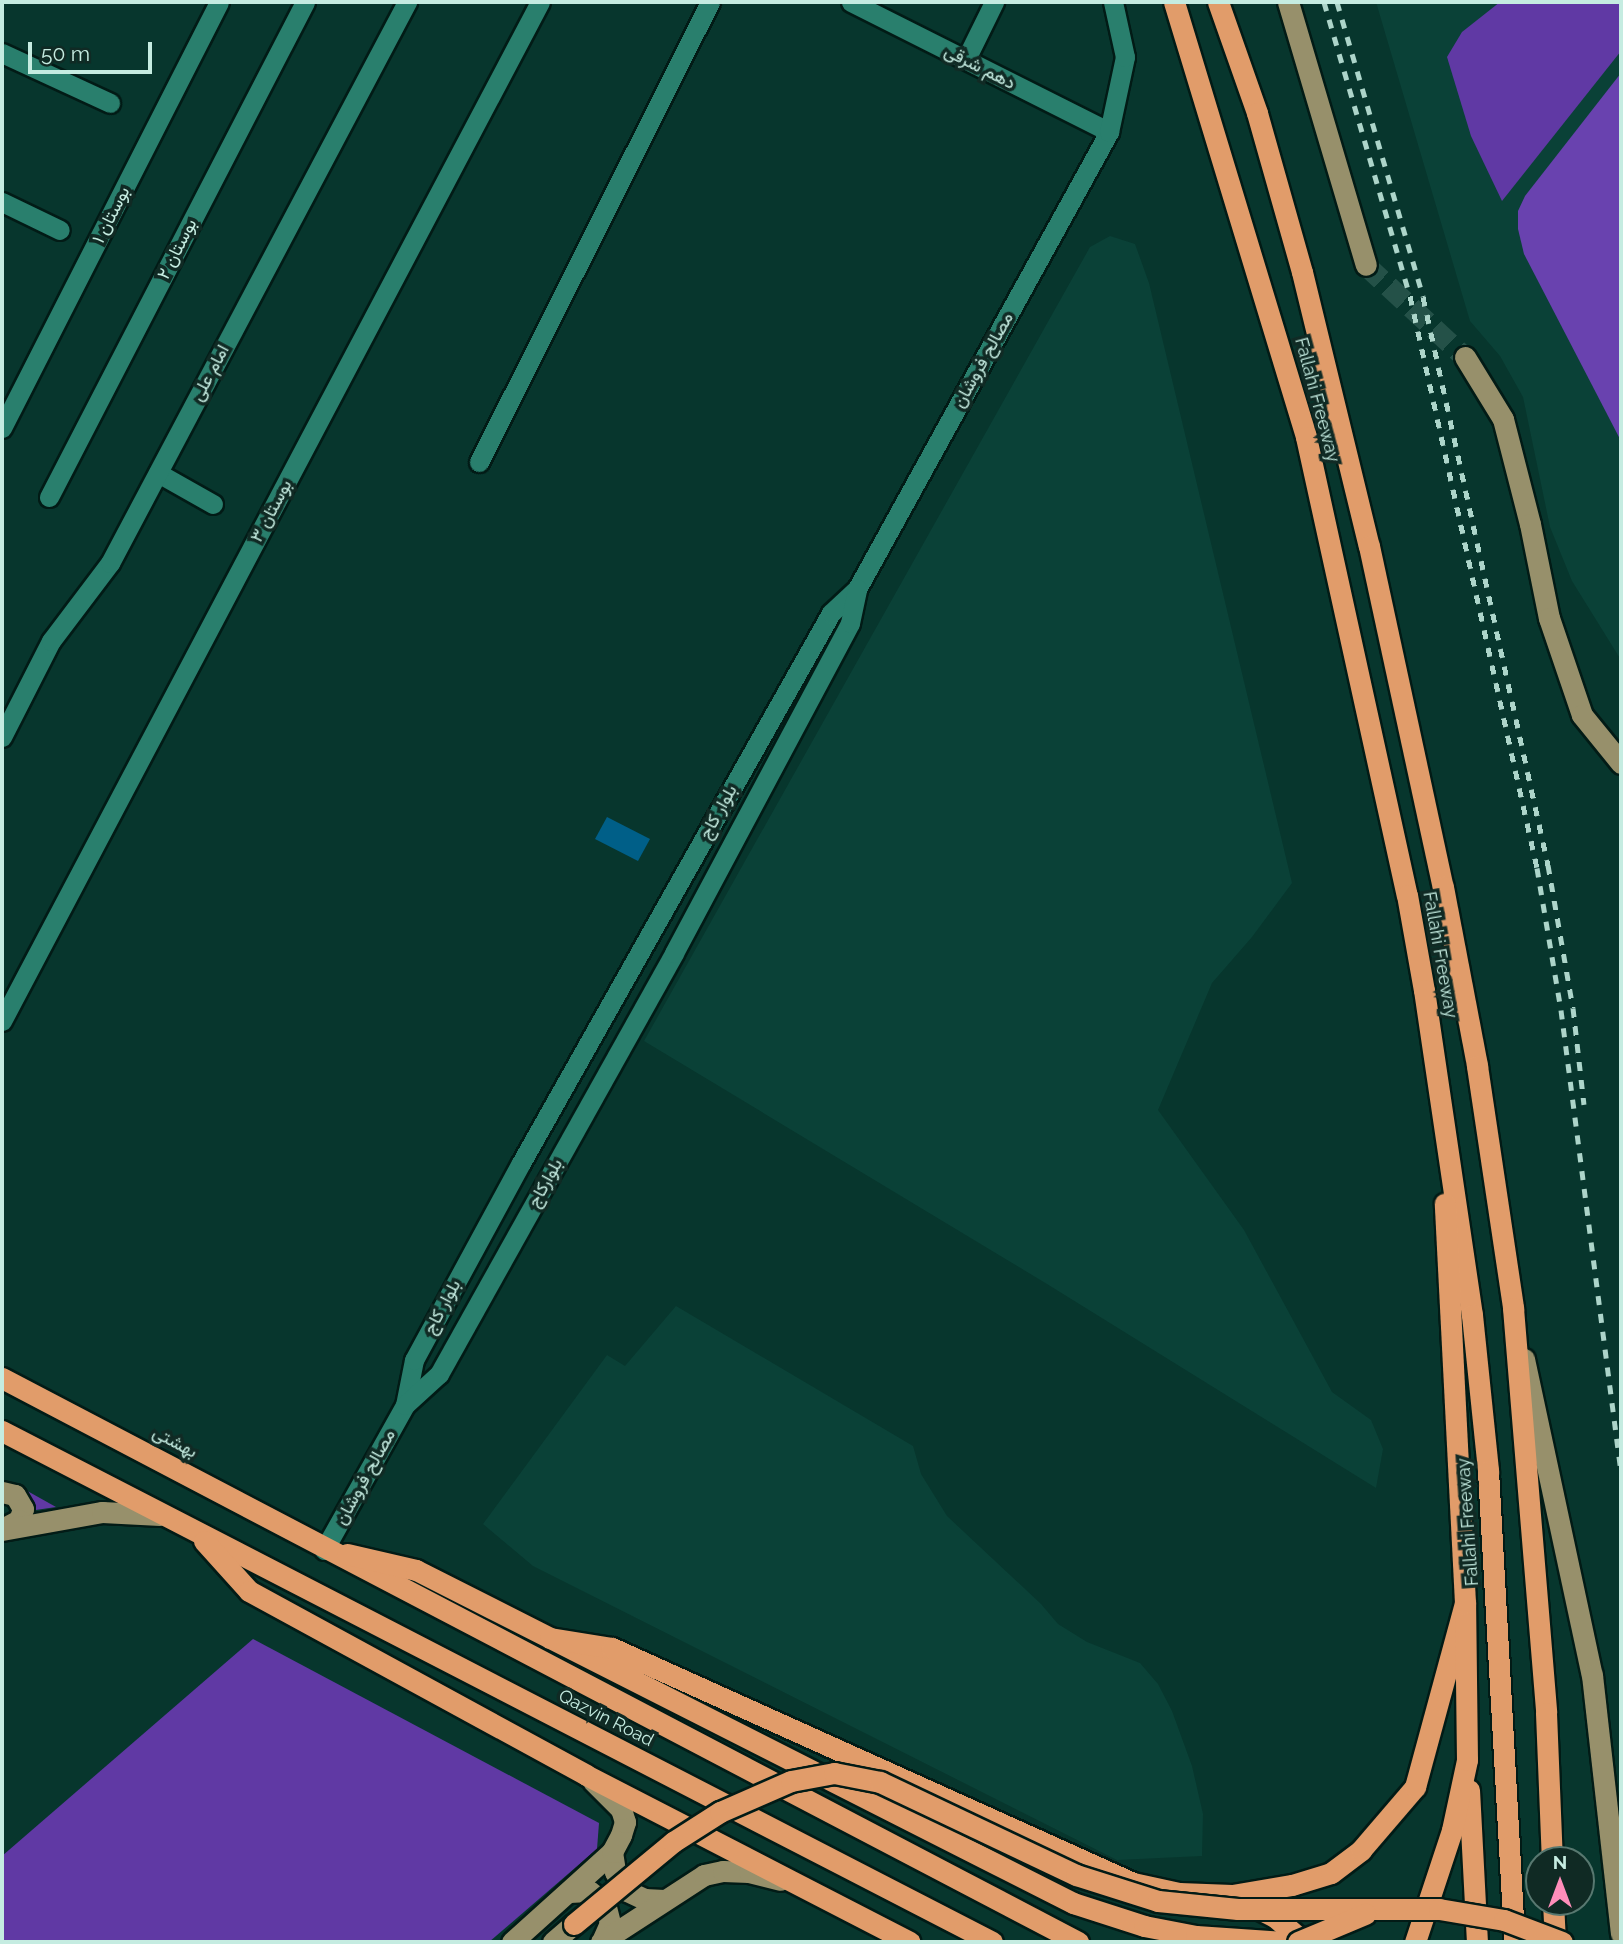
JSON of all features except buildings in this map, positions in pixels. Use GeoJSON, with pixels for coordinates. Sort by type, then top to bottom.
{"type":"FeatureCollection","features":[{"type":"Feature","properties":{"kind":"highway","name":"Fallahi Freeway"},"geometry":{"type":"LineString","coordinates":[[1174,2],[1306,437],[1407,895],[1472,1315],[1488,1471],[1514,1942]]}},
{"type":"Feature","properties":{"kind":"highway","name":"Fallahi Freeway"},"geometry":{"type":"LineString","coordinates":[[1218,2],[1257,113],[1302,272],[1369,546],[1443,887],[1477,1066],[1513,1308],[1546,1713],[1551,1846]]}},
{"type":"Feature","properties":{"kind":"highway"},"geometry":{"type":"LineString","coordinates":[[1439,1090],[1465,1603],[1467,1760],[1477,1942]]}},
{"type":"Feature","properties":{"kind":"highway","name":"بهشتی"},"geometry":{"type":"LineString","coordinates":[[2,1378],[324,1550]]}},
{"type":"Feature","properties":{"kind":"highway"},"geometry":{"type":"LineString","coordinates":[[2,1431],[199,1534],[229,1573],[249,1591],[586,1775],[909,1942]]}},
{"type":"Feature","properties":{"kind":"highway","name":"Qazvin Road"},"geometry":{"type":"LineString","coordinates":[[199,1534],[992,1942]]}},
{"type":"Feature","properties":{"kind":"highway"},"geometry":{"type":"LineString","coordinates":[[324,1550],[393,1562],[416,1570],[1073,1903],[1144,1926],[1196,1936],[1284,1942]]}},
{"type":"Feature","properties":{"kind":"highway","name":"Qazvin Road"},"geometry":{"type":"LineString","coordinates":[[324,1550],[1078,1942]]}},
{"type":"Feature","properties":{"kind":"highway"},"geometry":{"type":"LineString","coordinates":[[550,1637],[612,1648],[1133,1883],[1179,1893],[1232,1895],[1292,1885],[1331,1873],[1361,1850],[1415,1787],[1465,1603]]}},
{"type":"Feature","properties":{"kind":"highway"},"geometry":{"type":"LineString","coordinates":[[1415,1942],[1452,1830],[1467,1760]]}},
{"type":"Feature","properties":{"kind":"highway"},"geometry":{"type":"LineString","coordinates":[[575,1924],[673,1842],[720,1812],[791,1781],[834,1773],[880,1782],[1054,1866],[1139,1896],[1200,1907],[1238,1909],[1383,1908],[1474,1913],[1533,1929],[1562,1942]]}},
{"type":"Feature","properties":{"kind":"highway"},"geometry":{"type":"LineString","coordinates":[[1232,1895],[1275,1917],[1304,1942]]}},
{"type":"Feature","properties":{"kind":"highway"},"geometry":{"type":"LineString","coordinates":[[1298,1942],[1333,1925],[1383,1908]]}},
{"type":"Feature","properties":{"kind":"highway"},"geometry":{"type":"LineString","coordinates":[[1554,1916],[1555,1942]]}},
{"type":"Feature","properties":{"kind":"main road"},"geometry":{"type":"LineString","coordinates":[[1288,2],[1366,265]]}},
{"type":"Feature","properties":{"kind":"main road"},"geometry":{"type":"LineString","coordinates":[[1465,357],[1503,419],[1530,524],[1549,618],[1582,715],[1621,763]]}},
{"type":"Feature","properties":{"kind":"main road"},"geometry":{"type":"LineString","coordinates":[[1513,1308],[1592,1675],[1621,1933]]}},
{"type":"Feature","properties":{"kind":"main road"},"geometry":{"type":"LineString","coordinates":[[2,1492],[15,1494],[23,1509],[19,1520],[2,1530]]}},
{"type":"Feature","properties":{"kind":"main road"},"geometry":{"type":"LineString","coordinates":[[2,1530],[102,1512],[160,1515]]}},
{"type":"Feature","properties":{"kind":"main road"},"geometry":{"type":"LineString","coordinates":[[512,1942],[612,1852],[625,1822],[621,1808],[586,1775]]}},
{"type":"Feature","properties":{"kind":"main road"},"geometry":{"type":"LineString","coordinates":[[612,1852],[615,1872],[625,1890],[644,1899],[664,1900]]}},
{"type":"Feature","properties":{"kind":"main road"},"geometry":{"type":"LineString","coordinates":[[601,1942],[704,1875],[723,1871],[748,1872],[792,1883]]}},
{"type":"Feature","properties":{"kind":"main road"},"geometry":{"type":"LineString","coordinates":[[569,1892],[589,1891],[605,1903],[610,1923],[601,1942]]}},
{"type":"Feature","properties":{"kind":"main road"},"geometry":{"type":"LineString","coordinates":[[553,1942],[575,1924]]}},
{"type":"Feature","properties":{"kind":"street","name":"بوستان ۱"},"geometry":{"type":"LineString","coordinates":[[2,428],[219,2]]}},
{"type":"Feature","properties":{"kind":"street","name":"بوستان ۲"},"geometry":{"type":"LineString","coordinates":[[49,497],[305,2]]}},
{"type":"Feature","properties":{"kind":"street","name":"امام علی"},"geometry":{"type":"LineString","coordinates":[[2,737],[51,641],[110,563],[407,2]]}},
{"type":"Feature","properties":{"kind":"street","name":"بوستان ۳"},"geometry":{"type":"LineString","coordinates":[[2,1021],[540,2]]}},
{"type":"Feature","properties":{"kind":"street"},"geometry":{"type":"LineString","coordinates":[[479,463],[710,2]]}},
{"type":"Feature","properties":{"kind":"street","name":"دهم شرقی"},"geometry":{"type":"LineString","coordinates":[[851,2],[1109,132]]}},
{"type":"Feature","properties":{"kind":"street"},"geometry":{"type":"LineString","coordinates":[[966,59],[994,2]]}},
{"type":"Feature","properties":{"kind":"street","name":"مصالح فروشان"},"geometry":{"type":"LineString","coordinates":[[857,589],[1109,132],[1125,57],[1113,2]]}},
{"type":"Feature","properties":{"kind":"street"},"geometry":{"type":"LineString","coordinates":[[2,53],[110,103]]}},
{"type":"Feature","properties":{"kind":"street"},"geometry":{"type":"LineString","coordinates":[[2,202],[60,230]]}},
{"type":"Feature","properties":{"kind":"street"},"geometry":{"type":"LineString","coordinates":[[158,473],[213,504]]}},
{"type":"Feature","properties":{"kind":"street","name":"بلوار کاج"},"geometry":{"type":"LineString","coordinates":[[674,953],[850,623],[857,589]]}},
{"type":"Feature","properties":{"kind":"street","name":"بلوار کاج"},"geometry":{"type":"LineString","coordinates":[[405,1405],[414,1360],[521,1163],[831,613],[857,589]]}},
{"type":"Feature","properties":{"kind":"street","name":"بلوارکاج"},"geometry":{"type":"LineString","coordinates":[[405,1405],[439,1374],[674,953]]}},
{"type":"Feature","properties":{"kind":"street","name":"مصالح فروشان"},"geometry":{"type":"LineString","coordinates":[[324,1550],[405,1405]]}},
{"type":"Feature","properties":{"kind":"shaded area"},"geometry":{"type":"Polygon","coordinates":[[[1376,2],[1621,2],[1621,660],[1572,581],[1550,527],[1523,397],[1500,356],[1470,321],[1376,2]]]}},
{"type":"Feature","properties":{"kind":"shaded area"},"geometry":{"type":"Polygon","coordinates":[[[1500,2],[1621,2],[1621,51],[1502,201],[1471,136],[1447,57],[1462,32],[1500,2]]]}},
{"type":"Feature","properties":{"kind":"shaded area"},"geometry":{"type":"Polygon","coordinates":[[[1621,73],[1621,441],[1524,254],[1518,229],[1518,211],[1525,196],[1621,73]]]}},
{"type":"Feature","properties":{"kind":"shaded area"},"geometry":{"type":"Polygon","coordinates":[[[1110,236],[1135,244],[1149,283],[1292,883],[1252,937],[1212,983],[1158,1110],[1244,1230],[1332,1392],[1371,1420],[1383,1449],[1376,1488],[1047,1284],[644,1041],[1090,247],[1110,236]]]}},
{"type":"Feature","properties":{"kind":"shaded area"},"geometry":{"type":"Polygon","coordinates":[[[676,1306],[913,1446],[921,1474],[947,1516],[1041,1604],[1058,1624],[1087,1642],[1140,1663],[1158,1684],[1172,1711],[1192,1766],[1203,1814],[1202,1856],[1117,1860],[533,1566],[483,1524],[607,1355],[625,1366],[676,1306]]]}},
{"type":"Feature","properties":{"kind":"shaded area"},"geometry":{"type":"Polygon","coordinates":[[[22,1488],[56,1507],[29,1511],[22,1488]]]}},
{"type":"Feature","properties":{"kind":"shaded area"},"geometry":{"type":"Polygon","coordinates":[[[253,1639],[599,1823],[597,1849],[489,1942],[2,1942],[2,1856],[253,1639]]]}},
{"type":"Feature","properties":{"kind":"water"},"geometry":{"type":"Polygon","coordinates":[[[607,817],[650,839],[638,861],[595,839],[607,817]]]}},
{"type":"Feature","properties":{"kind":"tunnel"},"geometry":{"type":"LineString","coordinates":[[1366,265],[1465,357]]}},
{"type":"Feature","properties":{"kind":"railway"},"geometry":{"type":"LineString","coordinates":[[1324,2],[1410,296],[1537,868],[1561,1010],[1621,1471]]}},
{"type":"Feature","properties":{"kind":"railway"},"geometry":{"type":"LineString","coordinates":[[1337,2],[1423,297],[1548,865],[1573,1008],[1584,1104]]}}]}
